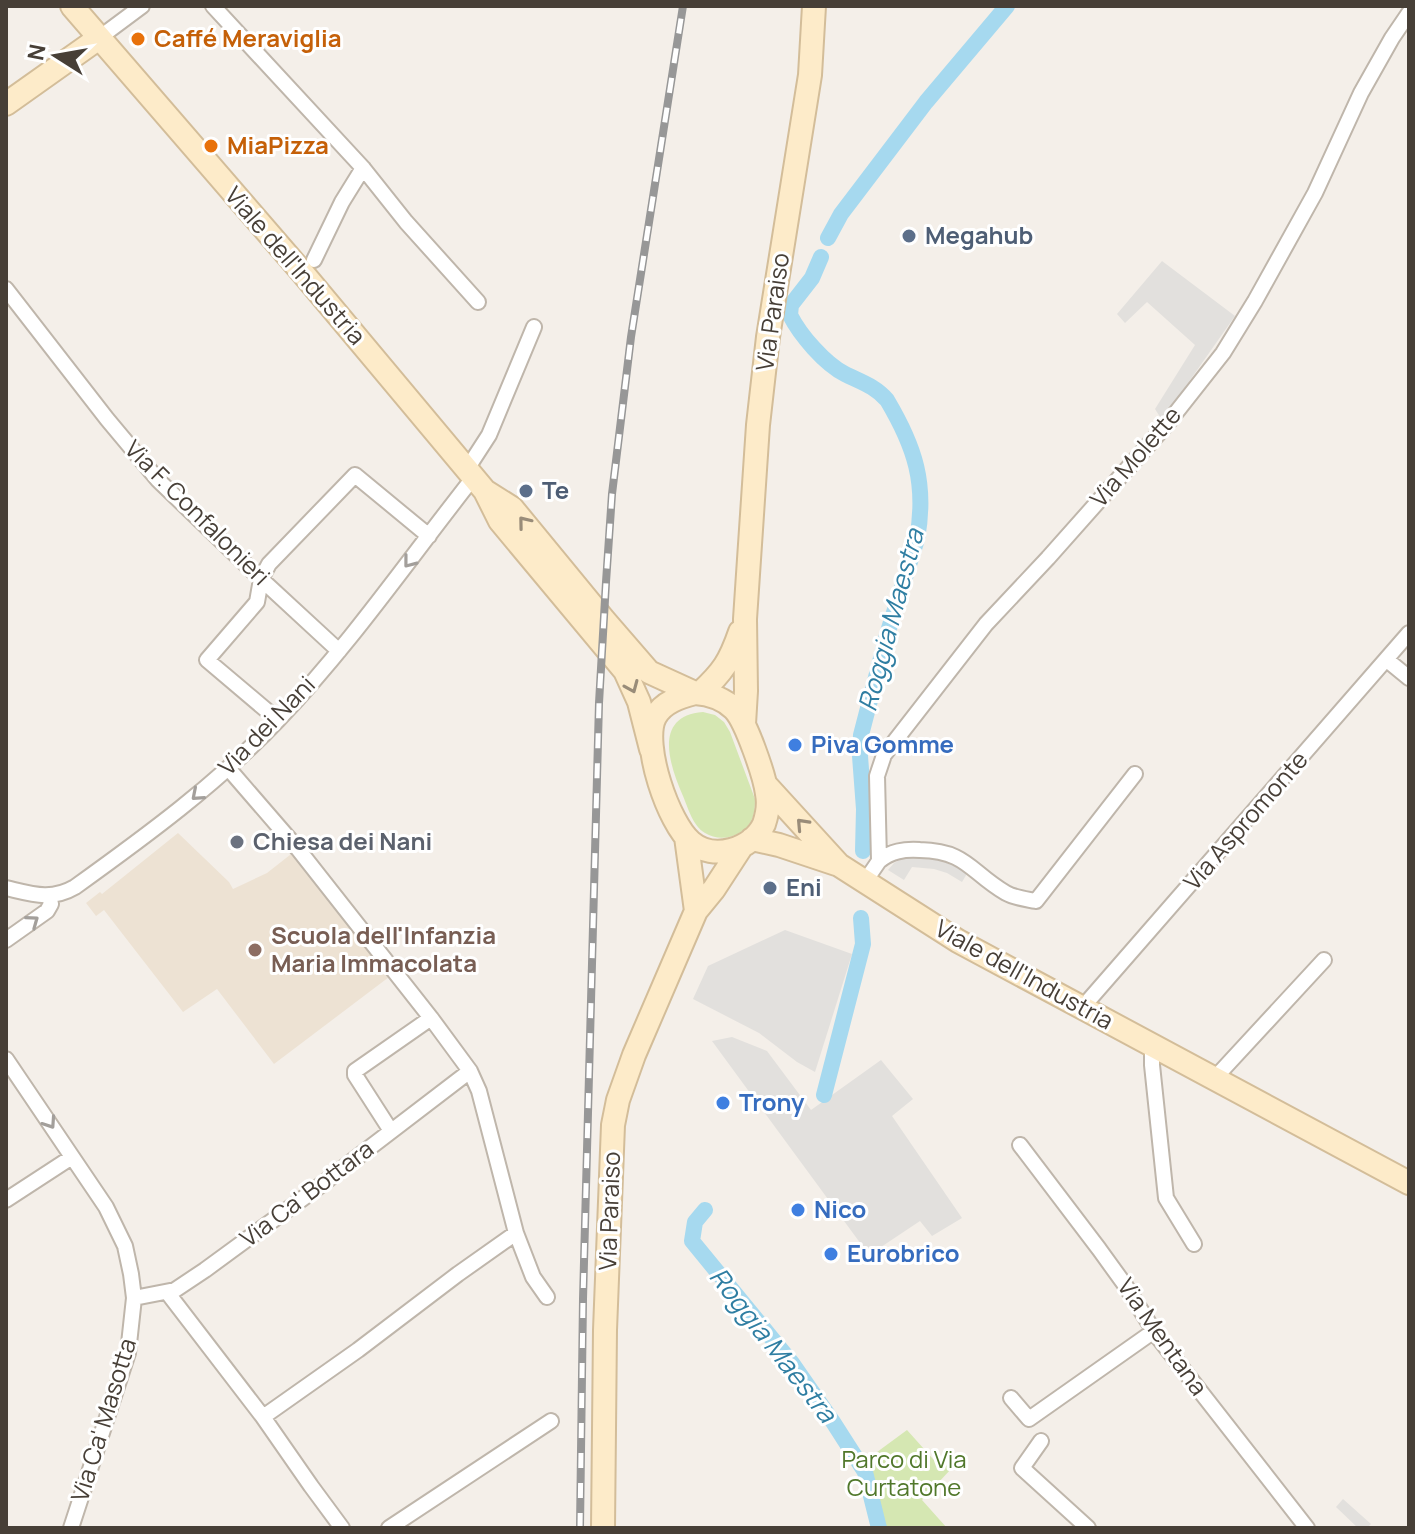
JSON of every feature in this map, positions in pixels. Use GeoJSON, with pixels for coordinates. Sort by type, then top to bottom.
{"type":"FeatureCollection","features":[{"type":"Feature","properties":{"kind":"main road","name":"Viale dell'Industria"},"geometry":{"type":"LineString","coordinates":[[72,6],[301,271],[475,479],[500,521],[625,671],[639,702],[651,749]]}},
{"type":"Feature","properties":{"kind":"main road","name":"Via Paraiso"},"geometry":{"type":"LineString","coordinates":[[744,724],[745,619],[758,425],[768,337],[810,75],[814,6]]}},
{"type":"Feature","properties":{"kind":"main road"},"geometry":{"type":"LineString","coordinates":[[6,104],[99,38]]}},
{"type":"Feature","properties":{"kind":"main road","name":"Viale dell'Industria"},"geometry":{"type":"LineString","coordinates":[[475,479],[512,508],[649,672],[698,693]]}},
{"type":"Feature","properties":{"kind":"main road","name":"Via Paraiso"},"geometry":{"type":"LineString","coordinates":[[698,693],[728,663],[745,619]]}},
{"type":"Feature","properties":{"kind":"main road"},"geometry":{"type":"LineString","coordinates":[[698,693],[723,700],[736,711],[744,724],[767,792],[768,809],[764,823],[747,843],[730,850],[714,852],[701,849],[686,837],[665,796],[651,749],[652,723],[662,707],[677,698],[698,693]]}},
{"type":"Feature","properties":{"kind":"main road","name":"Viale dell'Industria"},"geometry":{"type":"LineString","coordinates":[[765,784],[839,865],[864,883],[958,941],[1409,1183]]}},
{"type":"Feature","properties":{"kind":"main road"},"geometry":{"type":"LineString","coordinates":[[686,837],[696,911]]}},
{"type":"Feature","properties":{"kind":"main road","name":"Viale dell'Industria"},"geometry":{"type":"LineString","coordinates":[[747,843],[779,845],[839,865]]}},
{"type":"Feature","properties":{"kind":"main road","name":"Via Paraiso"},"geometry":{"type":"LineString","coordinates":[[603,1528],[605,1330],[613,1125],[618,1100],[696,911],[747,843]]}},
{"type":"Feature","properties":{"kind":"street"},"geometry":{"type":"LineString","coordinates":[[99,38],[142,6]]}},
{"type":"Feature","properties":{"kind":"street"},"geometry":{"type":"LineString","coordinates":[[213,6],[363,168],[406,222],[478,302]]}},
{"type":"Feature","properties":{"kind":"street","name":"Via Molette"},"geometry":{"type":"LineString","coordinates":[[879,861],[877,776],[884,755],[986,624],[1167,424],[1223,353],[1315,193],[1361,93],[1409,13]]}},
{"type":"Feature","properties":{"kind":"street"},"geometry":{"type":"LineString","coordinates":[[314,260],[342,202],[363,168]]}},
{"type":"Feature","properties":{"kind":"street","name":"Via F. Confalonieri"},"geometry":{"type":"LineString","coordinates":[[6,289],[158,480],[339,651]]}},
{"type":"Feature","properties":{"kind":"street","name":"Via dei Nani"},"geometry":{"type":"LineString","coordinates":[[49,896],[64,894],[75,887],[180,810],[278,720],[339,651],[475,479],[489,435],[534,327]]}},
{"type":"Feature","properties":{"kind":"street"},"geometry":{"type":"LineString","coordinates":[[278,720],[207,660],[257,602],[261,579],[269,564],[355,475],[429,536]]}},
{"type":"Feature","properties":{"kind":"street","name":"Via Aspromonte"},"geometry":{"type":"LineString","coordinates":[[1082,1008],[1409,633]]}},
{"type":"Feature","properties":{"kind":"street"},"geometry":{"type":"LineString","coordinates":[[1387,660],[1409,678]]}},
{"type":"Feature","properties":{"kind":"street"},"geometry":{"type":"LineString","coordinates":[[228,768],[298,849],[470,1071],[479,1091],[516,1233],[533,1277],[547,1297]]}},
{"type":"Feature","properties":{"kind":"street"},"geometry":{"type":"LineString","coordinates":[[864,883],[879,861],[892,853],[902,850],[940,851],[966,862],[1006,893],[1036,901],[1135,774]]}},
{"type":"Feature","properties":{"kind":"street"},"geometry":{"type":"LineString","coordinates":[[6,888],[49,896],[51,904],[47,911],[6,940]]}},
{"type":"Feature","properties":{"kind":"street"},"geometry":{"type":"LineString","coordinates":[[1214,1079],[1324,960]]}},
{"type":"Feature","properties":{"kind":"street"},"geometry":{"type":"LineString","coordinates":[[391,1131],[355,1071],[431,1018]]}},
{"type":"Feature","properties":{"kind":"street"},"geometry":{"type":"LineString","coordinates":[[1152,1044],[1166,1198],[1194,1244]]}},
{"type":"Feature","properties":{"kind":"street","name":"Via Ca' Masotta"},"geometry":{"type":"LineString","coordinates":[[6,1059],[106,1207],[125,1246],[131,1274],[134,1298],[128,1353],[71,1528]]}},
{"type":"Feature","properties":{"kind":"street","name":"Via Ca' Bottara"},"geometry":{"type":"LineString","coordinates":[[134,1298],[175,1290],[205,1270],[470,1071]]}},
{"type":"Feature","properties":{"kind":"street","name":"Via Mentana"},"geometry":{"type":"LineString","coordinates":[[1020,1145],[1125,1285],[1154,1331],[1307,1528]]}},
{"type":"Feature","properties":{"kind":"street"},"geometry":{"type":"LineString","coordinates":[[6,1200],[72,1157]]}},
{"type":"Feature","properties":{"kind":"street"},"geometry":{"type":"LineString","coordinates":[[263,1417],[516,1233]]}},
{"type":"Feature","properties":{"kind":"street"},"geometry":{"type":"LineString","coordinates":[[167,1292],[263,1417],[342,1528]]}},
{"type":"Feature","properties":{"kind":"street"},"geometry":{"type":"LineString","coordinates":[[1011,1398],[1029,1419],[1154,1331]]}},
{"type":"Feature","properties":{"kind":"street"},"geometry":{"type":"LineString","coordinates":[[389,1528],[551,1421]]}},
{"type":"Feature","properties":{"kind":"street"},"geometry":{"type":"LineString","coordinates":[[1041,1441],[1022,1468],[1088,1528]]}},
{"type":"Feature","properties":{"kind":"shaded area"},"geometry":{"type":"Polygon","coordinates":[[[1162,261],[1235,316],[1162,420],[1155,409],[1195,345],[1147,302],[1125,323],[1117,314],[1162,261]]]}},
{"type":"Feature","properties":{"kind":"shaded area","name":"Scuola dell'Infanzia Maria Immacolata"},"geometry":{"type":"Polygon","coordinates":[[[178,833],[233,889],[267,873],[295,851],[393,974],[274,1064],[217,989],[183,1012],[104,910],[96,916],[86,903],[100,892],[102,894],[178,833]]]}},
{"type":"Feature","properties":{"kind":"shaded area"},"geometry":{"type":"Polygon","coordinates":[[[911,855],[937,859],[968,872],[962,882],[934,869],[912,867],[904,880],[888,870],[900,858],[911,855]]]}},
{"type":"Feature","properties":{"kind":"shaded area"},"geometry":{"type":"Polygon","coordinates":[[[785,930],[852,954],[815,1072],[759,1033],[693,999],[708,966],[785,930]]]}},
{"type":"Feature","properties":{"kind":"shaded area"},"geometry":{"type":"Polygon","coordinates":[[[732,1037],[767,1051],[811,1110],[881,1060],[913,1099],[892,1116],[962,1218],[932,1236],[920,1221],[869,1255],[712,1041],[732,1037]]]}},
{"type":"Feature","properties":{"kind":"shaded area"},"geometry":{"type":"Polygon","coordinates":[[[1343,1499],[1371,1524],[1367,1528],[1358,1528],[1336,1507],[1343,1499]]]}},
{"type":"Feature","properties":{"kind":"green space"},"geometry":{"type":"Polygon","coordinates":[[[703,712],[715,715],[730,732],[755,799],[751,822],[741,832],[728,837],[709,835],[697,826],[670,756],[671,732],[677,722],[687,715],[703,712]]]}},
{"type":"Feature","properties":{"kind":"green space","name":"Parco di Via Curtatone"},"geometry":{"type":"Polygon","coordinates":[[[907,1430],[933,1459],[952,1468],[922,1500],[947,1528],[882,1528],[872,1489],[873,1455],[907,1430]]]}},
{"type":"Feature","properties":{"kind":"waterway","name":"Roggia Maestra"},"geometry":{"type":"LineString","coordinates":[[828,238],[841,214],[926,102],[1007,6]]}},
{"type":"Feature","properties":{"kind":"waterway","name":"Roggia Maestra"},"geometry":{"type":"LineString","coordinates":[[821,257],[812,278],[791,305],[790,315],[821,356],[887,400],[905,434],[919,483],[917,539],[887,635],[861,735],[863,851]]}},
{"type":"Feature","properties":{"kind":"waterway","name":"Roggia Maestra"},"geometry":{"type":"LineString","coordinates":[[824,1095],[863,944],[861,918]]}},
{"type":"Feature","properties":{"kind":"waterway","name":"Roggia Maestra"},"geometry":{"type":"LineString","coordinates":[[705,1210],[695,1222],[692,1241],[792,1363],[833,1422],[865,1472],[879,1528]]}},
{"type":"Feature","properties":{"kind":"railway"},"geometry":{"type":"LineString","coordinates":[[580,1528],[599,703],[606,582],[612,494],[631,337],[683,6]]}},
{"type":"Feature","properties":{"kind":"place","name":"Caffé Meraviglia"},"geometry":{"type":"Point","coordinates":[138,39]}},
{"type":"Feature","properties":{"kind":"place","name":"MiaPizza"},"geometry":{"type":"Point","coordinates":[211,146]}},
{"type":"Feature","properties":{"kind":"place","name":"Megahub"},"geometry":{"type":"Point","coordinates":[909,236]}},
{"type":"Feature","properties":{"kind":"place","name":"Te"},"geometry":{"type":"Point","coordinates":[526,491]}},
{"type":"Feature","properties":{"kind":"place","name":"Piva Gomme"},"geometry":{"type":"Point","coordinates":[795,745]}},
{"type":"Feature","properties":{"kind":"place","name":"Chiesa dei Nani"},"geometry":{"type":"Point","coordinates":[237,842]}},
{"type":"Feature","properties":{"kind":"place","name":"Eni"},"geometry":{"type":"Point","coordinates":[770,888]}},
{"type":"Feature","properties":{"kind":"place","name":"Scuola dell'Infanzia Maria Immacolata"},"geometry":{"type":"Point","coordinates":[255,950]}},
{"type":"Feature","properties":{"kind":"place","name":"Trony"},"geometry":{"type":"Point","coordinates":[723,1103]}},
{"type":"Feature","properties":{"kind":"place","name":"Nico"},"geometry":{"type":"Point","coordinates":[798,1210]}},
{"type":"Feature","properties":{"kind":"place","name":"Eurobrico"},"geometry":{"type":"Point","coordinates":[831,1254]}}]}
